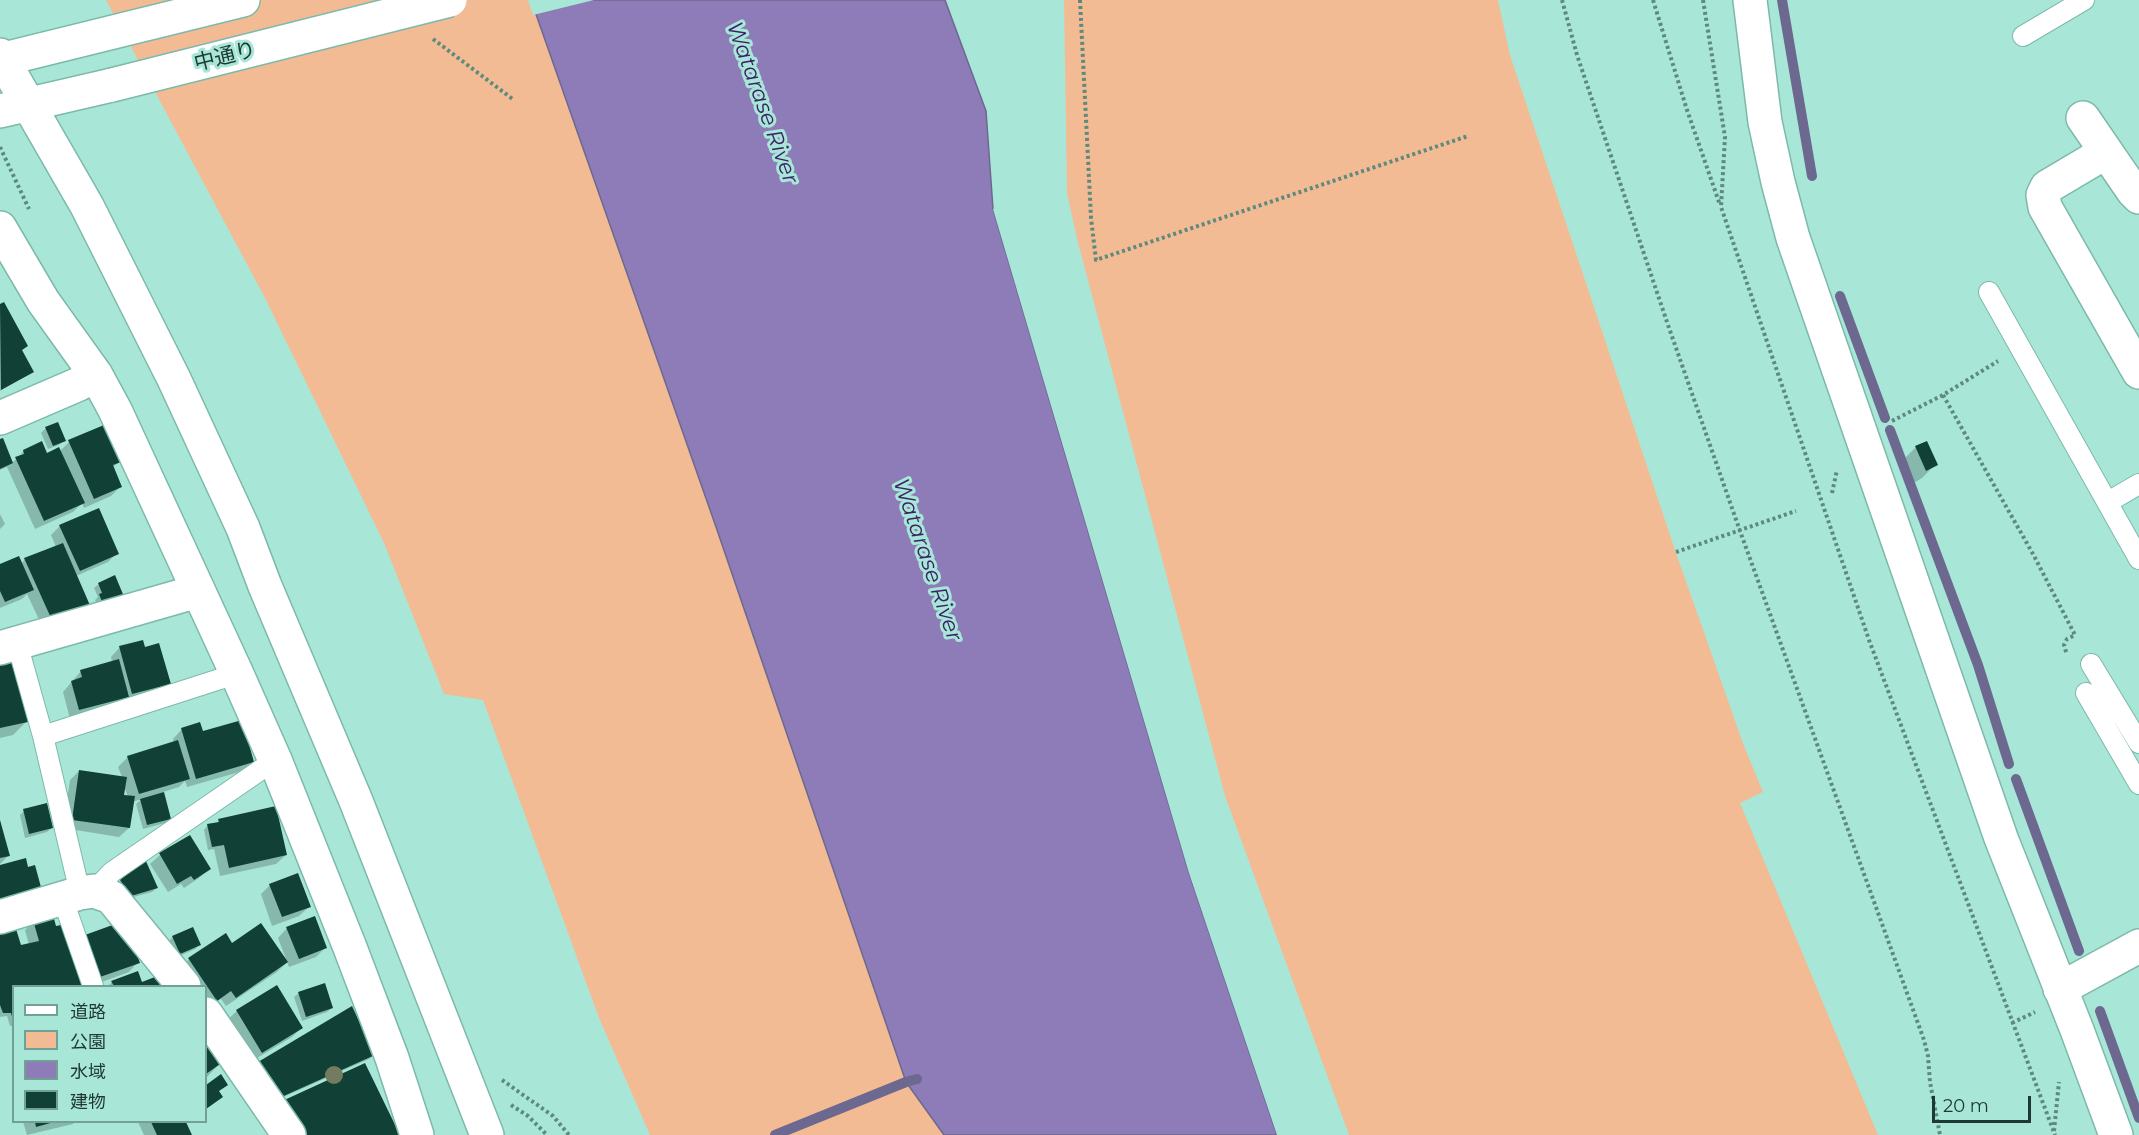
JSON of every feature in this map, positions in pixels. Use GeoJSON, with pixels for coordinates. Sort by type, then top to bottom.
{"type":"FeatureCollection","features":[{"type":"Feature","properties":{"kind":"street"},"geometry":{"type":"LineString","coordinates":[[243,0],[1,58],[14,107],[68,171],[131,291],[243,528],[265,586],[356,801],[487,1135]]}},
{"type":"Feature","properties":{"kind":"street","name":"中通り"},"geometry":{"type":"LineString","coordinates":[[14,107],[112,85],[450,0]]}},
{"type":"Feature","properties":{"kind":"street"},"geometry":{"type":"LineString","coordinates":[[1750,0],[1765,122],[1792,238],[2001,838],[2051,999],[2116,1135]]}},
{"type":"Feature","properties":{"kind":"street"},"geometry":{"type":"LineString","coordinates":[[2083,118],[2139,196]]}},
{"type":"Feature","properties":{"kind":"street"},"geometry":{"type":"LineString","coordinates":[[2106,152],[2047,187],[2043,195],[2045,207],[2139,372]]}},
{"type":"Feature","properties":{"kind":"street"},"geometry":{"type":"LineString","coordinates":[[0,228],[43,301],[96,375],[115,410],[236,672],[275,760],[392,1058],[417,1135]]}},
{"type":"Feature","properties":{"kind":"street"},"geometry":{"type":"LineString","coordinates":[[0,418],[96,375]]}},
{"type":"Feature","properties":{"kind":"street"},"geometry":{"type":"LineString","coordinates":[[9,645],[198,591]]}},
{"type":"Feature","properties":{"kind":"street"},"geometry":{"type":"LineString","coordinates":[[0,917],[78,894],[111,897],[182,985]]}},
{"type":"Feature","properties":{"kind":"street"},"geometry":{"type":"LineString","coordinates":[[2051,999],[2139,946]]}},
{"type":"Feature","properties":{"kind":"street"},"geometry":{"type":"LineString","coordinates":[[207,1015],[289,1135]]}},
{"type":"Feature","properties":{"kind":"lane"},"geometry":{"type":"LineString","coordinates":[[2023,36],[2084,0]]}},
{"type":"Feature","properties":{"kind":"lane"},"geometry":{"type":"LineString","coordinates":[[1989,292],[2139,559]]}},
{"type":"Feature","properties":{"kind":"lane"},"geometry":{"type":"LineString","coordinates":[[2108,502],[2139,484]]}},
{"type":"Feature","properties":{"kind":"lane"},"geometry":{"type":"LineString","coordinates":[[9,645],[43,736],[78,894],[93,985]]}},
{"type":"Feature","properties":{"kind":"lane"},"geometry":{"type":"LineString","coordinates":[[2091,664],[2139,743]]}},
{"type":"Feature","properties":{"kind":"lane"},"geometry":{"type":"LineString","coordinates":[[43,736],[236,672]]}},
{"type":"Feature","properties":{"kind":"lane"},"geometry":{"type":"LineString","coordinates":[[2086,693],[2139,784]]}},
{"type":"Feature","properties":{"kind":"lane"},"geometry":{"type":"LineString","coordinates":[[78,894],[275,760]]}},
{"type":"Feature","properties":{"kind":"path"},"geometry":{"type":"LineString","coordinates":[[1080,0],[1091,218],[1096,260],[1468,136]]}},
{"type":"Feature","properties":{"kind":"path"},"geometry":{"type":"LineString","coordinates":[[1562,0],[1577,56],[1740,531],[1924,1040],[1941,1135]]}},
{"type":"Feature","properties":{"kind":"path"},"geometry":{"type":"LineString","coordinates":[[1653,0],[1687,110],[1869,640],[2054,1134]]}},
{"type":"Feature","properties":{"kind":"path"},"geometry":{"type":"LineString","coordinates":[[1703,0],[1725,137],[1721,207]]}},
{"type":"Feature","properties":{"kind":"path"},"geometry":{"type":"LineString","coordinates":[[432,38],[514,100]]}},
{"type":"Feature","properties":{"kind":"path"},"geometry":{"type":"LineString","coordinates":[[0,147],[12,169]]}},
{"type":"Feature","properties":{"kind":"path"},"geometry":{"type":"LineString","coordinates":[[1893,421],[1943,395],[2006,356]]}},
{"type":"Feature","properties":{"kind":"path"},"geometry":{"type":"LineString","coordinates":[[1943,395],[2033,554],[2075,634],[2064,645],[2067,656],[2086,693]]}},
{"type":"Feature","properties":{"kind":"path"},"geometry":{"type":"LineString","coordinates":[[1676,552],[1796,511]]}},
{"type":"Feature","properties":{"kind":"path"},"geometry":{"type":"LineString","coordinates":[[2012,1023],[2051,999]]}},
{"type":"Feature","properties":{"kind":"path"},"geometry":{"type":"LineString","coordinates":[[2054,1134],[2060,1072]]}},
{"type":"Feature","properties":{"kind":"path"},"geometry":{"type":"LineString","coordinates":[[498,1078],[553,1116],[569,1135]]}},
{"type":"Feature","properties":{"kind":"path"},"geometry":{"type":"LineString","coordinates":[[509,1104],[528,1116],[547,1135]]}},
{"type":"Feature","properties":{"kind":"green space"},"geometry":{"type":"Polygon","coordinates":[[[106,0],[531,0],[715,524],[906,1082],[944,1135],[650,1135],[599,1018],[483,700],[444,694],[384,543],[265,298],[106,0]]]}},
{"type":"Feature","properties":{"kind":"green space"},"geometry":{"type":"Polygon","coordinates":[[[1064,0],[1498,0],[1510,55],[1676,553],[1744,746],[1763,792],[1740,803],[1878,1135],[1349,1135],[1225,796],[1077,239],[1067,193],[1064,0]]]}},
{"type":"Feature","properties":{"kind":"water","name":"Watarase River"},"geometry":{"type":"Polygon","coordinates":[[[531,0],[945,0],[986,111],[993,209],[1189,873],[1277,1135],[944,1135],[906,1082],[715,524],[531,0]]]}},
{"type":"Feature","properties":{"kind":"pier"},"geometry":{"type":"Polygon","coordinates":[[[528,0],[594,0],[533,15],[528,0]]]}},
{"type":"Feature","properties":{"kind":"pier"},"geometry":{"type":"Polygon","coordinates":[[[996,208],[1192,872],[1280,1135],[1277,1135],[1189,873],[993,209],[996,208]]]}},
{"type":"Feature","properties":{"kind":"building"},"geometry":{"type":"Polygon","coordinates":[[[4,302],[28,346],[22,350],[34,372],[1,390],[0,304],[4,302]]]}},
{"type":"Feature","properties":{"kind":"building"},"geometry":{"type":"Polygon","coordinates":[[[58,422],[66,441],[53,446],[45,427],[58,422]]]}},
{"type":"Feature","properties":{"kind":"building"},"geometry":{"type":"Polygon","coordinates":[[[104,425],[121,462],[113,465],[122,487],[94,499],[68,440],[104,425]]]}},
{"type":"Feature","properties":{"kind":"building"},"geometry":{"type":"Polygon","coordinates":[[[3,438],[13,463],[0,469],[0,439],[3,438]]]}},
{"type":"Feature","properties":{"kind":"building"},"geometry":{"type":"Polygon","coordinates":[[[42,441],[47,453],[59,447],[85,503],[44,521],[15,457],[24,454],[23,450],[42,441]]]}},
{"type":"Feature","properties":{"kind":"building"},"geometry":{"type":"Polygon","coordinates":[[[1927,441],[1938,465],[1926,471],[1915,446],[1927,441]]]}},
{"type":"Feature","properties":{"kind":"building"},"geometry":{"type":"Polygon","coordinates":[[[99,508],[119,554],[80,571],[59,525],[99,508]]]}},
{"type":"Feature","properties":{"kind":"building"},"geometry":{"type":"Polygon","coordinates":[[[63,543],[92,610],[51,618],[24,558],[63,543]]]}},
{"type":"Feature","properties":{"kind":"building"},"geometry":{"type":"Polygon","coordinates":[[[19,556],[34,590],[5,602],[0,591],[0,564],[19,556]]]}},
{"type":"Feature","properties":{"kind":"building"},"geometry":{"type":"Polygon","coordinates":[[[115,575],[125,599],[104,607],[98,583],[115,575]]]}},
{"type":"Feature","properties":{"kind":"building"},"geometry":{"type":"Polygon","coordinates":[[[143,640],[145,647],[159,643],[171,684],[132,694],[119,646],[143,640]]]}},
{"type":"Feature","properties":{"kind":"building"},"geometry":{"type":"Polygon","coordinates":[[[119,659],[129,697],[79,710],[71,681],[82,677],[80,670],[119,659]]]}},
{"type":"Feature","properties":{"kind":"building"},"geometry":{"type":"Polygon","coordinates":[[[14,660],[28,722],[0,728],[0,663],[14,660]]]}},
{"type":"Feature","properties":{"kind":"building"},"geometry":{"type":"Polygon","coordinates":[[[242,720],[254,762],[196,779],[181,728],[200,722],[203,731],[242,720]]]}},
{"type":"Feature","properties":{"kind":"building"},"geometry":{"type":"Polygon","coordinates":[[[178,740],[190,779],[139,794],[127,756],[178,740]]]}},
{"type":"Feature","properties":{"kind":"building"},"geometry":{"type":"Polygon","coordinates":[[[79,770],[127,777],[124,795],[135,796],[130,828],[72,820],[79,770]]]}},
{"type":"Feature","properties":{"kind":"building"},"geometry":{"type":"Polygon","coordinates":[[[164,792],[171,819],[147,825],[140,799],[164,792]]]}},
{"type":"Feature","properties":{"kind":"building"},"geometry":{"type":"Polygon","coordinates":[[[47,803],[53,828],[29,834],[23,809],[47,803]]]}},
{"type":"Feature","properties":{"kind":"building"},"geometry":{"type":"Polygon","coordinates":[[[276,806],[287,855],[229,868],[224,845],[212,847],[207,824],[219,822],[218,819],[276,806]]]}},
{"type":"Feature","properties":{"kind":"building"},"geometry":{"type":"Polygon","coordinates":[[[0,820],[10,856],[0,858],[0,820]]]}},
{"type":"Feature","properties":{"kind":"building"},"geometry":{"type":"Polygon","coordinates":[[[190,835],[211,869],[194,880],[191,876],[177,884],[159,853],[190,835]]]}},
{"type":"Feature","properties":{"kind":"building"},"geometry":{"type":"Polygon","coordinates":[[[26,858],[28,867],[35,865],[42,891],[3,901],[0,898],[0,865],[26,858]]]}},
{"type":"Feature","properties":{"kind":"building"},"geometry":{"type":"Polygon","coordinates":[[[145,859],[158,888],[131,896],[120,880],[145,859]]]}},
{"type":"Feature","properties":{"kind":"building"},"geometry":{"type":"Polygon","coordinates":[[[298,873],[311,907],[282,917],[269,884],[298,873]]]}},
{"type":"Feature","properties":{"kind":"building"},"geometry":{"type":"Polygon","coordinates":[[[53,915],[56,926],[61,925],[82,985],[12,985],[12,1016],[11,1013],[3,1013],[0,1005],[0,934],[16,929],[21,945],[39,941],[33,920],[53,915]]]}},
{"type":"Feature","properties":{"kind":"building"},"geometry":{"type":"Polygon","coordinates":[[[315,916],[327,948],[299,959],[286,927],[315,916]]]}},
{"type":"Feature","properties":{"kind":"building"},"geometry":{"type":"Polygon","coordinates":[[[118,923],[124,939],[130,936],[140,963],[100,977],[85,935],[118,923]]]}},
{"type":"Feature","properties":{"kind":"building"},"geometry":{"type":"Polygon","coordinates":[[[261,923],[288,962],[236,998],[231,991],[217,1001],[188,958],[226,933],[232,943],[261,923]]]}},
{"type":"Feature","properties":{"kind":"building"},"geometry":{"type":"Polygon","coordinates":[[[193,927],[201,945],[180,954],[172,936],[193,927]]]}},
{"type":"Feature","properties":{"kind":"building"},"geometry":{"type":"Polygon","coordinates":[[[138,971],[142,982],[160,975],[165,985],[113,985],[111,981],[138,971]]]}},
{"type":"Feature","properties":{"kind":"building"},"geometry":{"type":"Polygon","coordinates":[[[325,983],[333,1008],[306,1017],[298,992],[325,983]]]}},
{"type":"Feature","properties":{"kind":"building"},"geometry":{"type":"Polygon","coordinates":[[[277,985],[303,1028],[262,1053],[236,1010],[277,985]]]}},
{"type":"Feature","properties":{"kind":"building"},"geometry":{"type":"Polygon","coordinates":[[[352,1006],[375,1055],[277,1099],[253,1065],[352,1006]]]}},
{"type":"Feature","properties":{"kind":"building"},"geometry":{"type":"Polygon","coordinates":[[[207,1039],[223,1062],[207,1073],[207,1039]]]}},
{"type":"Feature","properties":{"kind":"building"},"geometry":{"type":"Polygon","coordinates":[[[365,1063],[400,1135],[303,1135],[280,1102],[365,1063]]]}},
{"type":"Feature","properties":{"kind":"building"},"geometry":{"type":"Polygon","coordinates":[[[221,1074],[228,1085],[219,1091],[223,1097],[207,1108],[207,1084],[221,1074]]]}},
{"type":"Feature","properties":{"kind":"building"},"geometry":{"type":"Polygon","coordinates":[[[35,1123],[50,1123],[36,1127],[35,1123]]]}},
{"type":"Feature","properties":{"kind":"building"},"geometry":{"type":"Polygon","coordinates":[[[151,1123],[186,1123],[192,1135],[157,1135],[151,1123]]]}},
{"type":"Feature","properties":{"kind":"waterway"},"geometry":{"type":"LineString","coordinates":[[1782,0],[1812,176]]}},
{"type":"Feature","properties":{"kind":"waterway"},"geometry":{"type":"LineString","coordinates":[[1840,296],[1885,418]]}},
{"type":"Feature","properties":{"kind":"waterway"},"geometry":{"type":"LineString","coordinates":[[1890,430],[1978,665],[2009,764]]}},
{"type":"Feature","properties":{"kind":"waterway"},"geometry":{"type":"LineString","coordinates":[[2016,779],[2079,951]]}},
{"type":"Feature","properties":{"kind":"waterway"},"geometry":{"type":"LineString","coordinates":[[2100,1011],[2139,1118]]}},
{"type":"Feature","properties":{"kind":"waterway"},"geometry":{"type":"LineString","coordinates":[[775,1135],[917,1079]]}}]}
